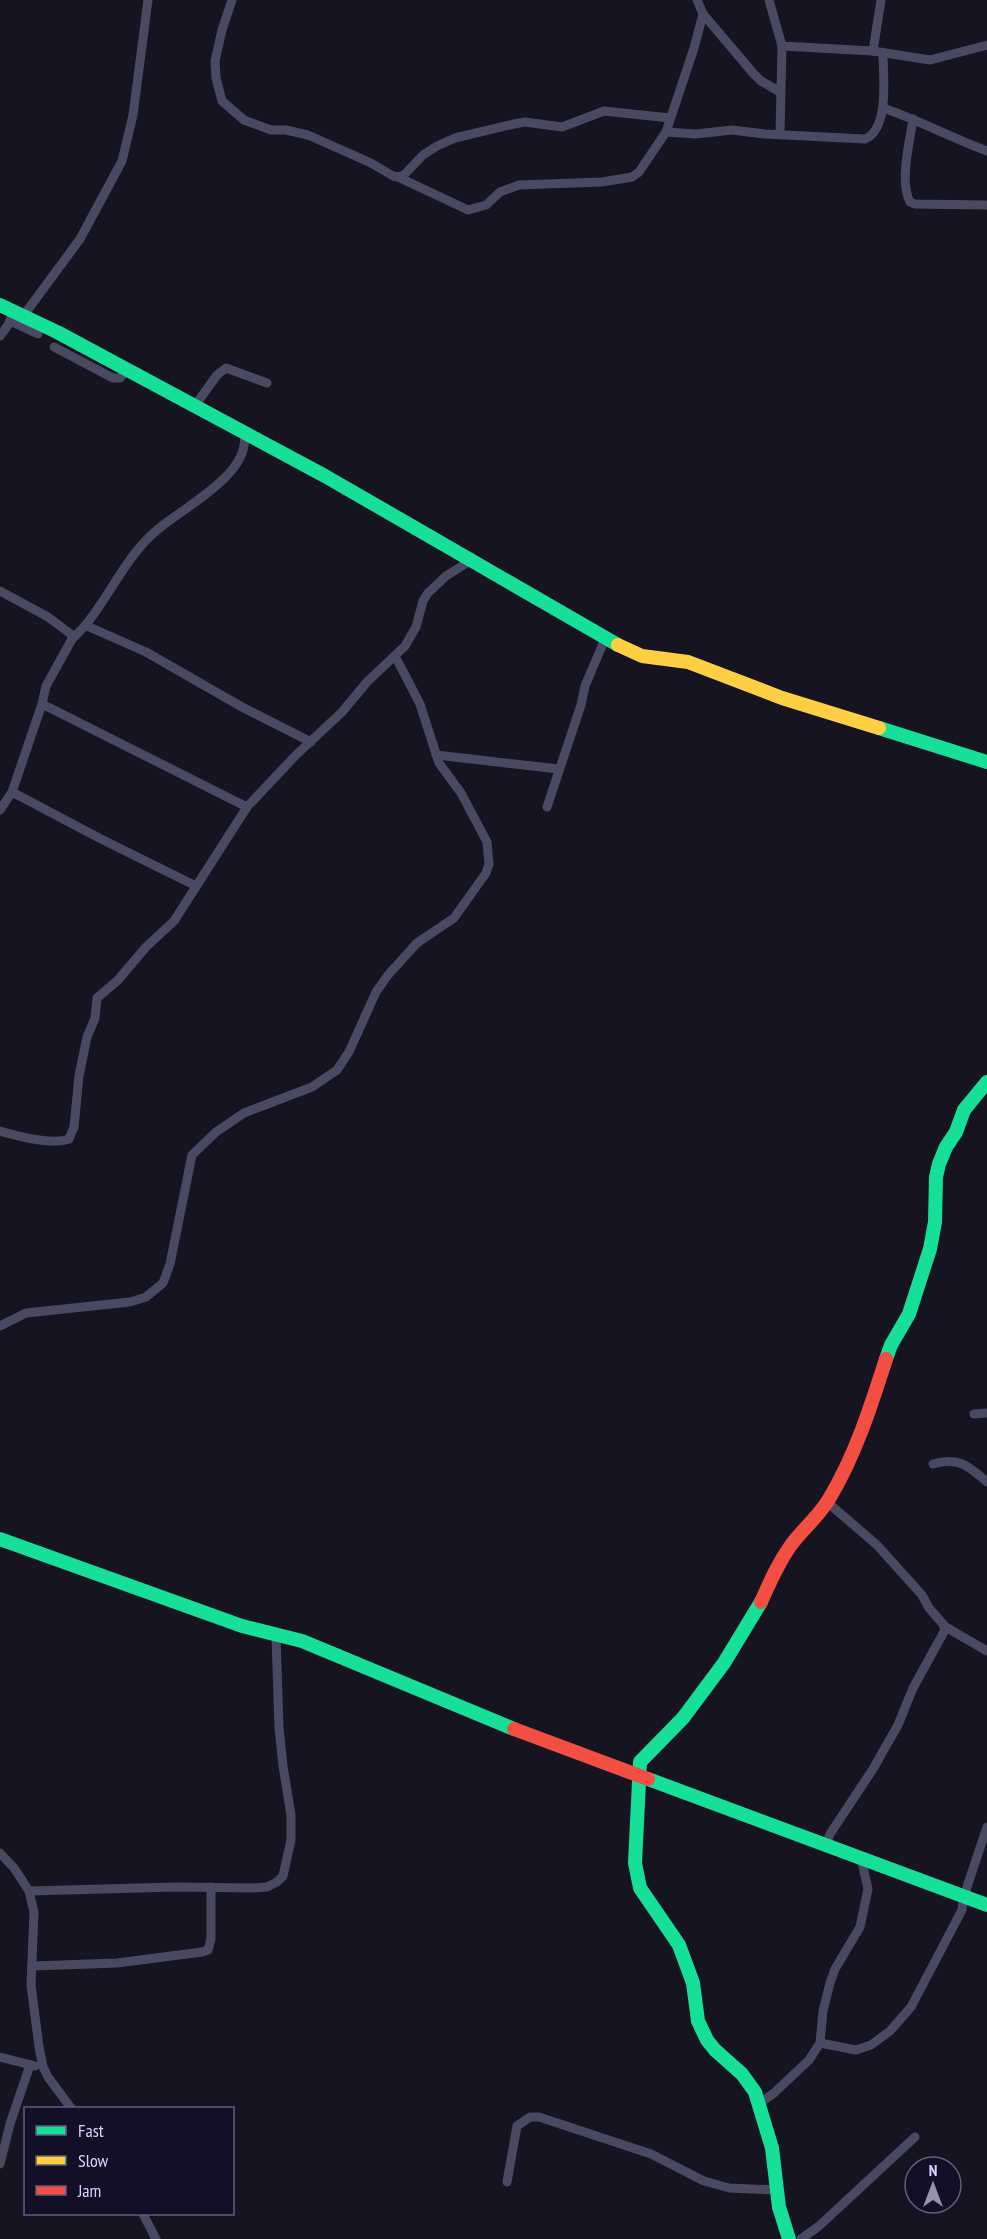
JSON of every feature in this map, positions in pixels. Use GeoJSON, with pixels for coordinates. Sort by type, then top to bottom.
{"type":"FeatureCollection","features":[{"type":"Feature","properties":{"kind":"street"},"geometry":{"type":"LineString","coordinates":[[0,336],[12,313],[80,239],[123,160],[133,115],[148,0]]}},
{"type":"Feature","properties":{"kind":"street"},"geometry":{"type":"LineString","coordinates":[[232,0],[215,61],[216,78],[222,101],[244,120],[271,130],[286,130],[308,135],[464,208],[477,209],[486,205],[500,192],[519,185],[602,182],[632,177],[639,172],[666,132],[703,14]]}},
{"type":"Feature","properties":{"kind":"street"},"geometry":{"type":"LineString","coordinates":[[697,0],[703,14],[761,81],[780,92]]}},
{"type":"Feature","properties":{"kind":"street"},"geometry":{"type":"LineString","coordinates":[[769,0],[782,46],[780,134]]}},
{"type":"Feature","properties":{"kind":"street"},"geometry":{"type":"LineString","coordinates":[[666,132],[696,135],[732,130],[865,140],[875,133],[883,108],[878,52],[881,0]]}},
{"type":"Feature","properties":{"kind":"street"},"geometry":{"type":"LineString","coordinates":[[782,46],[878,52],[930,60],[987,45]]}},
{"type":"Feature","properties":{"kind":"street"},"geometry":{"type":"LineString","coordinates":[[883,108],[987,151]]}},
{"type":"Feature","properties":{"kind":"street"},"geometry":{"type":"LineString","coordinates":[[398,177],[405,175],[423,155],[437,146],[455,138],[514,124],[525,122],[562,127],[604,111],[670,118]]}},
{"type":"Feature","properties":{"kind":"street"},"geometry":{"type":"LineString","coordinates":[[913,119],[906,176],[906,194],[910,202],[915,204],[987,205]]}},
{"type":"Feature","properties":{"kind":"street"},"geometry":{"type":"LineString","coordinates":[[12,313],[38,334]]}},
{"type":"Feature","properties":{"kind":"street"},"geometry":{"type":"LineString","coordinates":[[12,313],[127,370],[325,476],[605,639],[642,656],[688,662],[782,698],[987,762]]}},
{"type":"Feature","properties":{"kind":"street"},"geometry":{"type":"LineString","coordinates":[[54,347],[113,378],[120,378],[127,370]]}},
{"type":"Feature","properties":{"kind":"street"},"geometry":{"type":"LineString","coordinates":[[194,407],[217,375],[226,368],[267,383]]}},
{"type":"Feature","properties":{"kind":"street"},"geometry":{"type":"LineString","coordinates":[[0,810],[12,792],[46,686],[72,639],[87,626],[110,588],[142,544],[157,529],[201,499],[229,473],[246,442],[244,435],[237,429]]}},
{"type":"Feature","properties":{"kind":"street"},"geometry":{"type":"LineString","coordinates":[[0,1131],[56,1141],[69,1139],[74,1127],[79,1076],[87,1037],[95,1018],[97,998],[118,980],[146,947],[174,921],[247,807],[342,712],[366,682],[412,637],[423,601],[428,593],[446,576],[470,561]]}},
{"type":"Feature","properties":{"kind":"street"},"geometry":{"type":"LineString","coordinates":[[0,591],[63,626],[72,634],[72,639]]}},
{"type":"Feature","properties":{"kind":"street"},"geometry":{"type":"LineString","coordinates":[[87,626],[146,652],[242,707],[311,742]]}},
{"type":"Feature","properties":{"kind":"street"},"geometry":{"type":"LineString","coordinates":[[547,807],[581,705],[585,686],[605,639]]}},
{"type":"Feature","properties":{"kind":"street"},"geometry":{"type":"LineString","coordinates":[[0,1326],[15,1317],[32,1312],[129,1302],[146,1297],[158,1289],[163,1283],[170,1264],[192,1155],[216,1132],[244,1113],[312,1087],[337,1070],[349,1052],[376,992],[388,975],[417,943],[454,918],[486,873],[489,852],[487,842],[461,793],[444,773],[420,704],[395,656]]}},
{"type":"Feature","properties":{"kind":"street"},"geometry":{"type":"LineString","coordinates":[[42,704],[247,807]]}},
{"type":"Feature","properties":{"kind":"street"},"geometry":{"type":"LineString","coordinates":[[436,755],[559,769]]}},
{"type":"Feature","properties":{"kind":"street"},"geometry":{"type":"LineString","coordinates":[[12,792],[101,840],[196,886]]}},
{"type":"Feature","properties":{"kind":"street"},"geometry":{"type":"LineString","coordinates":[[789,2239],[782,2222],[772,2148],[760,2103],[742,2074],[707,2040],[698,2021],[693,1983],[679,1945],[640,1888],[635,1863],[640,1762],[682,1718],[724,1663],[757,1611],[778,1565],[792,1544],[827,1502],[850,1457],[867,1417],[885,1362],[909,1314],[916,1294],[932,1240],[939,1164],[956,1132],[964,1110],[987,1082]]}},
{"type":"Feature","properties":{"kind":"street"},"geometry":{"type":"LineString","coordinates":[[974,1414],[987,1413]]}},
{"type":"Feature","properties":{"kind":"street"},"geometry":{"type":"LineString","coordinates":[[933,1464],[950,1460],[957,1461],[975,1471],[987,1482]]}},
{"type":"Feature","properties":{"kind":"street"},"geometry":{"type":"LineString","coordinates":[[827,1502],[877,1545],[922,1595],[929,1608],[944,1626],[987,1651]]}},
{"type":"Feature","properties":{"kind":"street"},"geometry":{"type":"LineString","coordinates":[[0,1539],[152,1595],[276,1636],[302,1641],[444,1701],[822,1845],[987,1905]]}},
{"type":"Feature","properties":{"kind":"street"},"geometry":{"type":"LineString","coordinates":[[822,1845],[827,1842],[898,1725],[913,1688],[942,1638],[944,1626]]}},
{"type":"Feature","properties":{"kind":"street"},"geometry":{"type":"LineString","coordinates":[[29,1891],[267,1887],[283,1876],[291,1840],[291,1815],[281,1747],[276,1636]]}},
{"type":"Feature","properties":{"kind":"street"},"geometry":{"type":"LineString","coordinates":[[820,2043],[856,2050],[871,2045],[890,2031],[912,2007],[962,1910],[964,1896],[987,1827]]}},
{"type":"Feature","properties":{"kind":"street"},"geometry":{"type":"LineString","coordinates":[[0,1853],[14,1868],[29,1891],[34,1912],[32,1999],[43,2067],[70,2107]]}},
{"type":"Feature","properties":{"kind":"street"},"geometry":{"type":"LineString","coordinates":[[760,2103],[774,2093],[808,2060],[820,2043],[823,2011],[830,1983],[835,1969],[860,1927],[863,1916],[868,1889],[861,1858]]}},
{"type":"Feature","properties":{"kind":"street"},"geometry":{"type":"LineString","coordinates":[[32,1966],[117,1963],[208,1950],[211,1939],[211,1887]]}},
{"type":"Feature","properties":{"kind":"street"},"geometry":{"type":"LineString","coordinates":[[0,2056],[43,2067]]}},
{"type":"Feature","properties":{"kind":"street"},"geometry":{"type":"LineString","coordinates":[[0,2164],[3,2147],[30,2064]]}},
{"type":"Feature","properties":{"kind":"street"},"geometry":{"type":"LineString","coordinates":[[507,2182],[517,2126],[530,2117],[539,2117],[651,2154],[704,2181],[729,2188],[777,2190]]}},
{"type":"Feature","properties":{"kind":"street"},"geometry":{"type":"LineString","coordinates":[[801,2239],[819,2226],[915,2137]]}},
{"type":"Feature","properties":{"kind":"street"},"geometry":{"type":"LineString","coordinates":[[144,2215],[156,2239]]}},
{"type":"Feature","properties":{"kind":"traffic: fast"},"geometry":{"type":"LineString","coordinates":[[0,305],[57,332],[325,476],[618,645]]}},
{"type":"Feature","properties":{"kind":"traffic: fast"},"geometry":{"type":"LineString","coordinates":[[879,728],[987,762]]}},
{"type":"Feature","properties":{"kind":"traffic: fast"},"geometry":{"type":"LineString","coordinates":[[886,1359],[891,1345],[909,1314],[930,1249],[935,1222],[936,1177],[939,1164],[956,1132],[964,1110],[987,1082]]}},
{"type":"Feature","properties":{"kind":"traffic: fast"},"geometry":{"type":"LineString","coordinates":[[0,1539],[242,1626],[302,1641],[514,1729]]}},
{"type":"Feature","properties":{"kind":"traffic: fast"},"geometry":{"type":"LineString","coordinates":[[761,1602],[724,1663],[683,1718],[640,1762],[635,1863],[640,1888],[679,1945],[693,1983],[698,2021],[707,2040],[742,2074],[755,2092],[772,2148],[779,2207],[789,2239]]}},
{"type":"Feature","properties":{"kind":"traffic: fast"},"geometry":{"type":"LineString","coordinates":[[648,1779],[987,1905]]}},
{"type":"Feature","properties":{"kind":"traffic: slow"},"geometry":{"type":"LineString","coordinates":[[618,645],[642,656],[688,662],[782,698],[879,728]]}},
{"type":"Feature","properties":{"kind":"traffic: jam"},"geometry":{"type":"LineString","coordinates":[[761,1602],[786,1552],[825,1505],[847,1466],[886,1359]]}},
{"type":"Feature","properties":{"kind":"traffic: jam"},"geometry":{"type":"LineString","coordinates":[[514,1729],[648,1779]]}}]}
